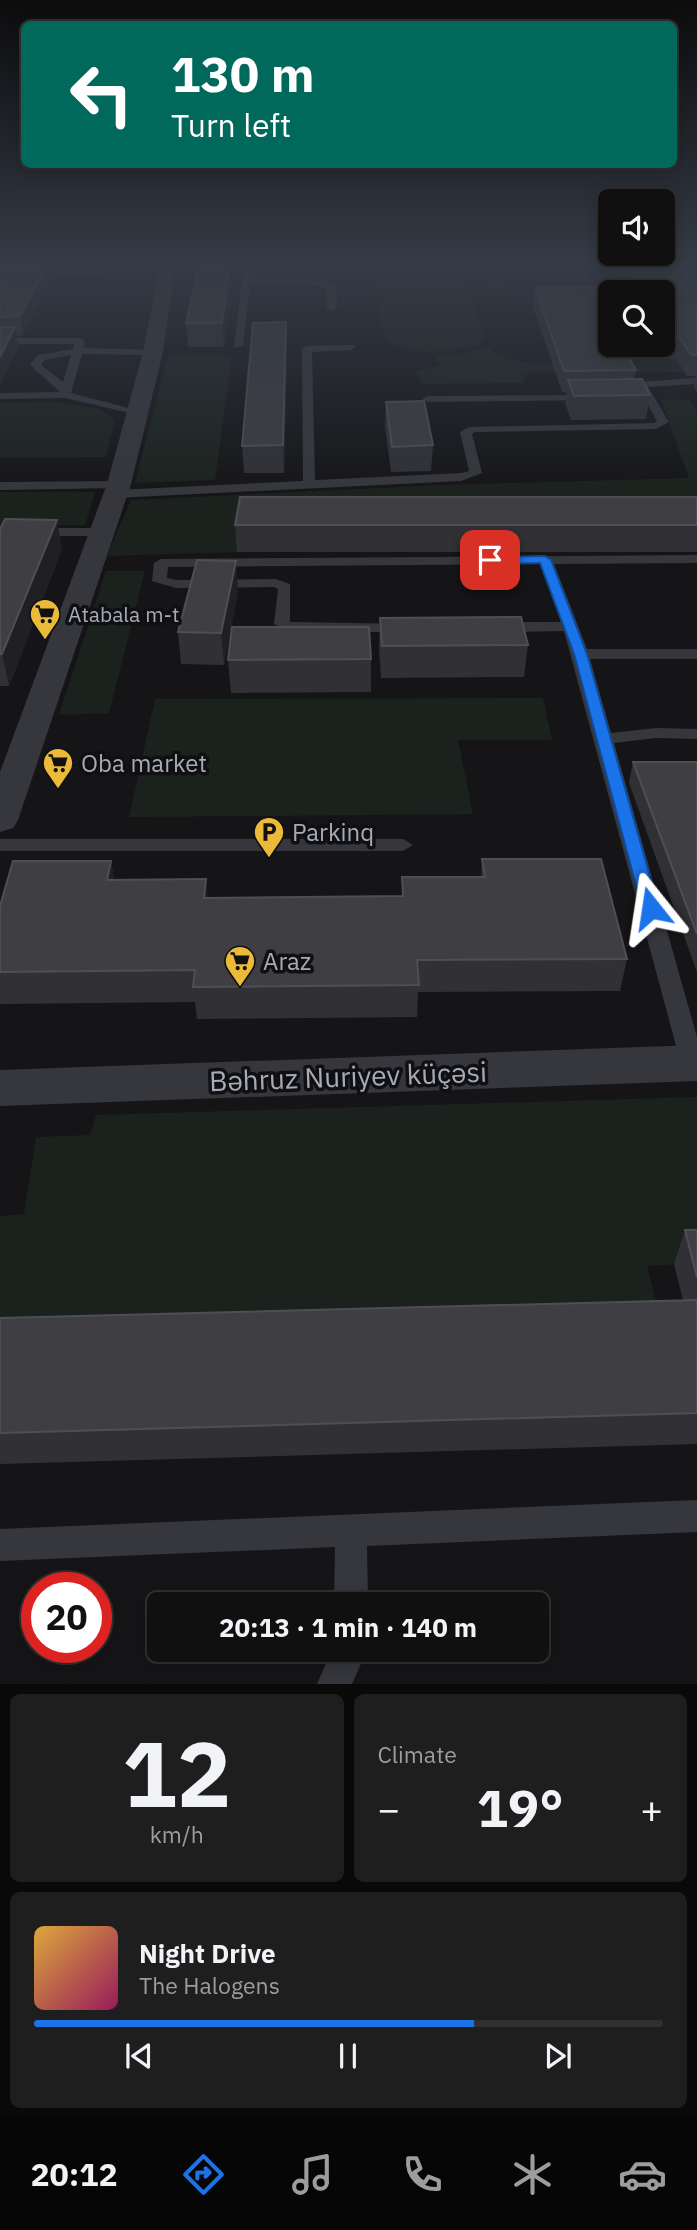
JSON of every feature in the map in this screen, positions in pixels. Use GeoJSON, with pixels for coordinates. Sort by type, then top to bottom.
{"type":"FeatureCollection","features":[{"type":"Feature","properties":{"kind":"street"},"geometry":{"type":"LineString","coordinates":[[0,820],[117,489],[155,342]]}},
{"type":"Feature","properties":{"kind":"street","name":"Bəhruz Nuriyev küçəsi"},"geometry":{"type":"LineString","coordinates":[[0,1088],[695,1063]]}},
{"type":"Feature","properties":{"kind":"lane"},"geometry":{"type":"LineString","coordinates":[[66,391],[80,342]]}},
{"type":"Feature","properties":{"kind":"lane"},"geometry":{"type":"LineString","coordinates":[[238,346],[239,342]]}},
{"type":"Feature","properties":{"kind":"lane"},"geometry":{"type":"LineString","coordinates":[[309,484],[307,349],[350,347]]}},
{"type":"Feature","properties":{"kind":"lane"},"geometry":{"type":"LineString","coordinates":[[138,412],[66,391],[36,365],[49,354],[77,351],[153,352]]}},
{"type":"Feature","properties":{"kind":"lane"},"geometry":{"type":"LineString","coordinates":[[0,486],[117,489],[461,477],[475,473],[466,432],[473,429],[656,426],[663,422],[640,397],[641,384],[697,382]]}},
{"type":"Feature","properties":{"kind":"lane"},"geometry":{"type":"LineString","coordinates":[[0,396],[66,391]]}},
{"type":"Feature","properties":{"kind":"lane"},"geometry":{"type":"LineString","coordinates":[[428,399],[606,398]]}},
{"type":"Feature","properties":{"kind":"lane"},"geometry":{"type":"LineString","coordinates":[[0,532],[102,532]]}},
{"type":"Feature","properties":{"kind":"lane"},"geometry":{"type":"LineString","coordinates":[[417,627],[291,627],[282,624],[285,587],[276,583],[176,584],[159,581],[161,563],[697,559]]}},
{"type":"Feature","properties":{"kind":"lane"},"geometry":{"type":"LineString","coordinates":[[545,560],[580,654],[695,1063]]}},
{"type":"Feature","properties":{"kind":"lane"},"geometry":{"type":"LineString","coordinates":[[486,627],[570,626]]}},
{"type":"Feature","properties":{"kind":"lane"},"geometry":{"type":"LineString","coordinates":[[580,654],[697,654]]}},
{"type":"Feature","properties":{"kind":"lane"},"geometry":{"type":"LineString","coordinates":[[604,738],[656,733],[697,734]]}},
{"type":"Feature","properties":{"kind":"lane"},"geometry":{"type":"LineString","coordinates":[[0,845],[403,845]]}},
{"type":"Feature","properties":{"kind":"lane"},"geometry":{"type":"LineString","coordinates":[[0,1545],[697,1516]]}},
{"type":"Feature","properties":{"kind":"lane"},"geometry":{"type":"LineString","coordinates":[[351,1530],[351,1592]]}},
{"type":"Feature","properties":{"kind":"lane"},"geometry":{"type":"LineString","coordinates":[[334,1684],[345,1662]]}},
{"type":"Feature","properties":{"kind":"shaded area"},"geometry":{"type":"Polygon","coordinates":[[[390,342],[482,342],[459,349],[431,352],[390,342]]]}},
{"type":"Feature","properties":{"kind":"shaded area"},"geometry":{"type":"Polygon","coordinates":[[[488,347],[506,358],[540,363],[573,363],[570,359],[697,359],[697,372],[528,372],[522,383],[423,384],[415,371],[440,366],[434,356],[461,355],[488,347]]]}},
{"type":"Feature","properties":{"kind":"shaded area"},"geometry":{"type":"Polygon","coordinates":[[[168,356],[232,356],[215,480],[135,483],[168,356]]]}},
{"type":"Feature","properties":{"kind":"shaded area"},"geometry":{"type":"Polygon","coordinates":[[[661,399],[690,400],[697,411],[697,524],[241,524],[237,552],[107,556],[131,500],[442,485],[689,478],[661,399]]]}},
{"type":"Feature","properties":{"kind":"shaded area"},"geometry":{"type":"Polygon","coordinates":[[[53,402],[101,409],[115,420],[106,457],[0,458],[0,403],[53,402]]]}},
{"type":"Feature","properties":{"kind":"shaded area"},"geometry":{"type":"Polygon","coordinates":[[[0,492],[95,492],[85,525],[0,526],[0,492]]]}},
{"type":"Feature","properties":{"kind":"shaded area"},"geometry":{"type":"Polygon","coordinates":[[[106,571],[145,571],[109,713],[59,715],[106,571]]]}},
{"type":"Feature","properties":{"kind":"shaded area"},"geometry":{"type":"Polygon","coordinates":[[[543,698],[552,740],[458,740],[473,814],[129,817],[155,699],[543,698]]]}},
{"type":"Feature","properties":{"kind":"shaded area"},"geometry":{"type":"Polygon","coordinates":[[[697,1097],[697,1263],[647,1266],[664,1333],[0,1350],[0,1216],[24,1214],[36,1137],[90,1135],[96,1115],[697,1097]]]}},
{"type":"Feature","properties":{"kind":"building"},"geometry":{"type":"Polygon","coordinates":[[[0,342],[8,342],[0,357],[0,342]]]}},
{"type":"Feature","properties":{"kind":"building"},"geometry":{"type":"Polygon","coordinates":[[[251,342],[286,342],[283,445],[242,446],[251,342]]]}},
{"type":"Feature","properties":{"kind":"building"},"geometry":{"type":"Polygon","coordinates":[[[554,342],[598,342],[598,357],[629,357],[636,370],[564,371],[554,342]]]}},
{"type":"Feature","properties":{"kind":"building"},"geometry":{"type":"Polygon","coordinates":[[[682,342],[697,342],[697,355],[691,355],[682,342]]]}},
{"type":"Feature","properties":{"kind":"building"},"geometry":{"type":"Polygon","coordinates":[[[642,379],[650,395],[574,396],[568,380],[642,379]]]}},
{"type":"Feature","properties":{"kind":"building"},"geometry":{"type":"Polygon","coordinates":[[[424,401],[433,445],[392,447],[386,402],[424,401]]]}},
{"type":"Feature","properties":{"kind":"building"},"geometry":{"type":"Polygon","coordinates":[[[240,497],[697,497],[697,525],[235,525],[240,497]]]}},
{"type":"Feature","properties":{"kind":"building"},"geometry":{"type":"Polygon","coordinates":[[[5,519],[57,520],[0,654],[0,529],[5,519]]]}},
{"type":"Feature","properties":{"kind":"building"},"geometry":{"type":"Polygon","coordinates":[[[197,560],[236,561],[221,633],[178,632],[197,560]]]}},
{"type":"Feature","properties":{"kind":"building"},"geometry":{"type":"Polygon","coordinates":[[[521,617],[528,645],[382,646],[380,618],[521,617]]]}},
{"type":"Feature","properties":{"kind":"building"},"geometry":{"type":"Polygon","coordinates":[[[232,627],[369,627],[371,659],[228,660],[232,627]]]}},
{"type":"Feature","properties":{"kind":"building"},"geometry":{"type":"Polygon","coordinates":[[[633,762],[697,762],[697,934],[633,762]]]}},
{"type":"Feature","properties":{"kind":"building"},"geometry":{"type":"Polygon","coordinates":[[[482,859],[601,859],[627,959],[417,960],[419,985],[193,987],[195,970],[0,972],[0,906],[13,861],[111,861],[107,880],[206,879],[204,898],[403,896],[402,877],[485,877],[482,859]]]}},
{"type":"Feature","properties":{"kind":"building"},"geometry":{"type":"Polygon","coordinates":[[[685,1230],[697,1230],[697,1277],[685,1230]]]}},
{"type":"Feature","properties":{"kind":"building"},"geometry":{"type":"Polygon","coordinates":[[[697,1300],[697,1413],[0,1433],[0,1318],[697,1300]]]}},
{"type":"Feature","properties":{"kind":"place","name":"Atabala m-t"},"geometry":{"type":"Point","coordinates":[45,641]}},
{"type":"Feature","properties":{"kind":"place","name":"Oba market"},"geometry":{"type":"Point","coordinates":[58,790]}},
{"type":"Feature","properties":{"kind":"place","name":"Parkinq"},"geometry":{"type":"Point","coordinates":[269,859]}},
{"type":"Feature","properties":{"kind":"place","name":"Araz"},"geometry":{"type":"Point","coordinates":[240,988]}},
{"type":"Feature","properties":{"kind":"route"},"geometry":{"type":"LineString","coordinates":[[490,560],[545,560],[580,654],[651,908]]}}]}
